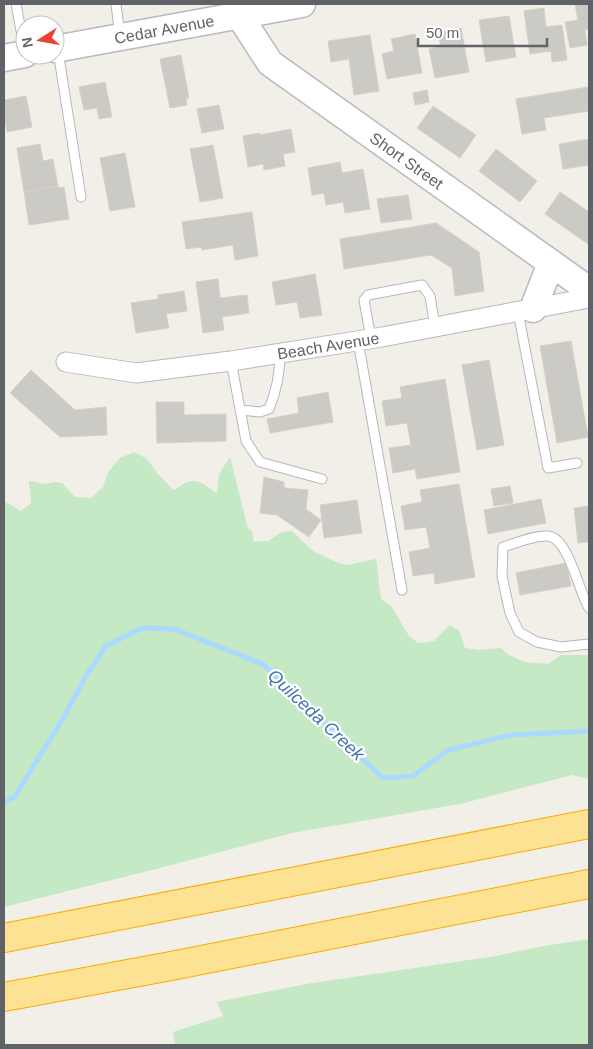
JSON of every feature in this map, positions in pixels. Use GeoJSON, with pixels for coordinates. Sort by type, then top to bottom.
{"type":"FeatureCollection","features":[{"type":"Feature","properties":{"kind":"highway"},"geometry":{"type":"LineString","coordinates":[[4,938],[589,824]]}},
{"type":"Feature","properties":{"kind":"highway"},"geometry":{"type":"LineString","coordinates":[[4,997],[589,884]]}},
{"type":"Feature","properties":{"kind":"street","name":"Cedar Avenue"},"geometry":{"type":"LineString","coordinates":[[65,46],[239,15],[274,6],[302,4]]}},
{"type":"Feature","properties":{"kind":"street","name":"Short Street"},"geometry":{"type":"LineString","coordinates":[[239,15],[270,63],[589,290]]}},
{"type":"Feature","properties":{"kind":"street"},"geometry":{"type":"LineString","coordinates":[[526,310],[551,263]]}},
{"type":"Feature","properties":{"kind":"street","name":"Beach Avenue"},"geometry":{"type":"LineString","coordinates":[[66,362],[136,373],[231,361],[365,340],[589,298]]}},
{"type":"Feature","properties":{"kind":"lane"},"geometry":{"type":"LineString","coordinates":[[116,4],[120,36]]}},
{"type":"Feature","properties":{"kind":"lane"},"geometry":{"type":"LineString","coordinates":[[59,65],[81,197]]}},
{"type":"Feature","properties":{"kind":"lane"},"geometry":{"type":"LineString","coordinates":[[402,590],[365,340],[364,300],[368,295],[422,285],[430,296],[435,327]]}},
{"type":"Feature","properties":{"kind":"lane"},"geometry":{"type":"LineString","coordinates":[[526,310],[548,468],[577,463]]}},
{"type":"Feature","properties":{"kind":"lane"},"geometry":{"type":"LineString","coordinates":[[240,410],[260,412],[269,409],[275,396],[280,373],[280,353]]}},
{"type":"Feature","properties":{"kind":"lane"},"geometry":{"type":"LineString","coordinates":[[231,361],[246,441],[260,462],[322,480]]}},
{"type":"Feature","properties":{"kind":"lane"},"geometry":{"type":"LineString","coordinates":[[589,608],[573,568],[559,541],[550,536],[543,536],[503,547],[502,576],[510,613],[519,632],[537,642],[561,647],[589,644]]}},
{"type":"Feature","properties":{"kind":"green space"},"geometry":{"type":"Polygon","coordinates":[[[134,452],[147,459],[173,490],[188,482],[196,481],[204,484],[217,494],[219,474],[230,457],[248,529],[252,531],[254,542],[268,541],[282,532],[292,531],[313,551],[338,563],[348,565],[376,559],[381,599],[392,607],[409,636],[418,643],[434,641],[450,625],[459,631],[465,648],[479,650],[501,648],[509,655],[525,662],[548,664],[561,655],[589,655],[589,779],[572,775],[460,804],[292,833],[4,907],[4,501],[21,511],[31,503],[29,481],[45,484],[62,483],[75,497],[91,498],[103,487],[108,472],[120,458],[134,452]]]}},
{"type":"Feature","properties":{"kind":"green space"},"geometry":{"type":"Polygon","coordinates":[[[589,939],[589,1045],[175,1045],[173,1032],[223,1016],[217,1002],[306,984],[496,956],[589,939]]]}},
{"type":"Feature","properties":{"kind":"building"},"geometry":{"type":"Polygon","coordinates":[[[575,4],[589,4],[589,29],[585,30],[587,45],[570,48],[565,22],[578,20],[575,4]]]}},
{"type":"Feature","properties":{"kind":"building"},"geometry":{"type":"Polygon","coordinates":[[[544,8],[546,27],[562,25],[567,60],[552,62],[551,51],[530,54],[524,11],[544,8]]]}},
{"type":"Feature","properties":{"kind":"building"},"geometry":{"type":"Polygon","coordinates":[[[509,16],[516,57],[486,62],[479,20],[509,16]]]}},
{"type":"Feature","properties":{"kind":"building"},"geometry":{"type":"Polygon","coordinates":[[[461,28],[469,72],[435,78],[429,49],[441,47],[438,33],[461,28]]]}},
{"type":"Feature","properties":{"kind":"building"},"geometry":{"type":"Polygon","coordinates":[[[415,34],[422,73],[387,79],[382,54],[394,51],[391,39],[415,34]]]}},
{"type":"Feature","properties":{"kind":"building"},"geometry":{"type":"Polygon","coordinates":[[[370,35],[379,91],[354,95],[349,59],[331,62],[328,41],[370,35]]]}},
{"type":"Feature","properties":{"kind":"building"},"geometry":{"type":"Polygon","coordinates":[[[181,55],[189,98],[186,98],[187,105],[170,108],[160,59],[181,55]]]}},
{"type":"Feature","properties":{"kind":"building"},"geometry":{"type":"Polygon","coordinates":[[[105,82],[112,117],[99,119],[97,108],[84,110],[79,87],[105,82]]]}},
{"type":"Feature","properties":{"kind":"building"},"geometry":{"type":"Polygon","coordinates":[[[588,87],[589,111],[544,118],[546,130],[522,134],[516,99],[588,87]]]}},
{"type":"Feature","properties":{"kind":"building"},"geometry":{"type":"Polygon","coordinates":[[[427,90],[429,102],[415,105],[413,93],[427,90]]]}},
{"type":"Feature","properties":{"kind":"building"},"geometry":{"type":"Polygon","coordinates":[[[26,96],[32,127],[7,132],[4,100],[26,96]]]}},
{"type":"Feature","properties":{"kind":"building"},"geometry":{"type":"Polygon","coordinates":[[[219,105],[224,129],[202,133],[197,109],[219,105]]]}},
{"type":"Feature","properties":{"kind":"building"},"geometry":{"type":"Polygon","coordinates":[[[433,106],[476,135],[460,158],[417,128],[433,106]]]}},
{"type":"Feature","properties":{"kind":"building"},"geometry":{"type":"Polygon","coordinates":[[[291,129],[295,152],[283,154],[285,166],[264,170],[263,164],[248,167],[243,136],[291,129]]]}},
{"type":"Feature","properties":{"kind":"building"},"geometry":{"type":"Polygon","coordinates":[[[589,139],[589,165],[563,169],[559,144],[589,139]]]}},
{"type":"Feature","properties":{"kind":"building"},"geometry":{"type":"Polygon","coordinates":[[[40,144],[43,161],[53,159],[58,186],[24,192],[17,148],[40,144]]]}},
{"type":"Feature","properties":{"kind":"building"},"geometry":{"type":"Polygon","coordinates":[[[213,145],[223,198],[200,202],[190,149],[213,145]]]}},
{"type":"Feature","properties":{"kind":"building"},"geometry":{"type":"Polygon","coordinates":[[[496,149],[537,181],[520,202],[479,171],[496,149]]]}},
{"type":"Feature","properties":{"kind":"building"},"geometry":{"type":"Polygon","coordinates":[[[125,153],[135,207],[110,211],[100,158],[125,153]]]}},
{"type":"Feature","properties":{"kind":"building"},"geometry":{"type":"Polygon","coordinates":[[[340,162],[342,173],[363,169],[370,209],[345,213],[343,202],[326,205],[324,193],[312,195],[308,168],[340,162]]]}},
{"type":"Feature","properties":{"kind":"building"},"geometry":{"type":"Polygon","coordinates":[[[58,186],[58,188],[64,187],[69,219],[29,225],[24,192],[58,186]]]}},
{"type":"Feature","properties":{"kind":"building"},"geometry":{"type":"Polygon","coordinates":[[[560,192],[589,212],[588,244],[545,214],[560,192]]]}},
{"type":"Feature","properties":{"kind":"building"},"geometry":{"type":"Polygon","coordinates":[[[408,195],[412,219],[381,223],[377,199],[408,195]]]}},
{"type":"Feature","properties":{"kind":"building"},"geometry":{"type":"Polygon","coordinates":[[[252,212],[258,256],[235,260],[233,245],[202,250],[201,247],[186,249],[182,222],[252,212]]]}},
{"type":"Feature","properties":{"kind":"building"},"geometry":{"type":"Polygon","coordinates":[[[436,223],[479,252],[484,291],[455,296],[452,268],[431,255],[344,269],[340,239],[436,223]]]}},
{"type":"Feature","properties":{"kind":"building"},"geometry":{"type":"Polygon","coordinates":[[[315,274],[322,315],[300,318],[297,302],[276,305],[272,282],[315,274]]]}},
{"type":"Feature","properties":{"kind":"building"},"geometry":{"type":"Polygon","coordinates":[[[218,279],[220,298],[247,295],[249,313],[222,317],[224,330],[203,333],[196,282],[218,279]]]}},
{"type":"Feature","properties":{"kind":"building"},"geometry":{"type":"Polygon","coordinates":[[[184,291],[187,311],[166,314],[169,328],[136,333],[131,303],[158,299],[158,295],[184,291]]]}},
{"type":"Feature","properties":{"kind":"building"},"geometry":{"type":"Polygon","coordinates":[[[571,341],[588,437],[557,443],[540,346],[571,341]]]}},
{"type":"Feature","properties":{"kind":"building"},"geometry":{"type":"Polygon","coordinates":[[[489,360],[504,445],[477,450],[462,365],[489,360]]]}},
{"type":"Feature","properties":{"kind":"building"},"geometry":{"type":"Polygon","coordinates":[[[31,370],[75,410],[106,407],[107,435],[60,437],[10,393],[31,370]]]}},
{"type":"Feature","properties":{"kind":"building"},"geometry":{"type":"Polygon","coordinates":[[[445,379],[460,472],[417,479],[415,469],[393,473],[389,448],[411,445],[407,423],[386,426],[382,401],[402,398],[400,387],[445,379]]]}},
{"type":"Feature","properties":{"kind":"building"},"geometry":{"type":"Polygon","coordinates":[[[328,392],[333,422],[270,433],[267,419],[299,413],[297,398],[328,392]]]}},
{"type":"Feature","properties":{"kind":"building"},"geometry":{"type":"Polygon","coordinates":[[[156,402],[184,402],[184,415],[226,414],[226,441],[157,443],[156,402]]]}},
{"type":"Feature","properties":{"kind":"building"},"geometry":{"type":"Polygon","coordinates":[[[264,477],[284,482],[284,488],[308,490],[306,509],[321,520],[309,537],[277,515],[260,513],[264,477]]]}},
{"type":"Feature","properties":{"kind":"building"},"geometry":{"type":"Polygon","coordinates":[[[459,484],[475,577],[435,584],[434,573],[413,576],[409,552],[430,548],[426,527],[405,530],[401,506],[422,502],[420,490],[459,484]]]}},
{"type":"Feature","properties":{"kind":"building"},"geometry":{"type":"Polygon","coordinates":[[[510,486],[513,503],[494,506],[491,489],[510,486]]]}},
{"type":"Feature","properties":{"kind":"building"},"geometry":{"type":"Polygon","coordinates":[[[541,499],[546,523],[488,534],[484,510],[541,499]]]}},
{"type":"Feature","properties":{"kind":"building"},"geometry":{"type":"Polygon","coordinates":[[[357,500],[362,533],[324,538],[320,505],[357,500]]]}},
{"type":"Feature","properties":{"kind":"building"},"geometry":{"type":"Polygon","coordinates":[[[589,506],[589,542],[578,543],[574,508],[589,506]]]}},
{"type":"Feature","properties":{"kind":"building"},"geometry":{"type":"Polygon","coordinates":[[[566,563],[571,586],[520,595],[516,573],[566,563]]]}},
{"type":"Feature","properties":{"kind":"waterway","name":"Quilceda Creek"},"geometry":{"type":"LineString","coordinates":[[4,801],[14,798],[65,715],[86,676],[106,646],[142,628],[174,629],[263,664],[383,778],[413,776],[448,750],[511,735],[589,731]]}}]}
